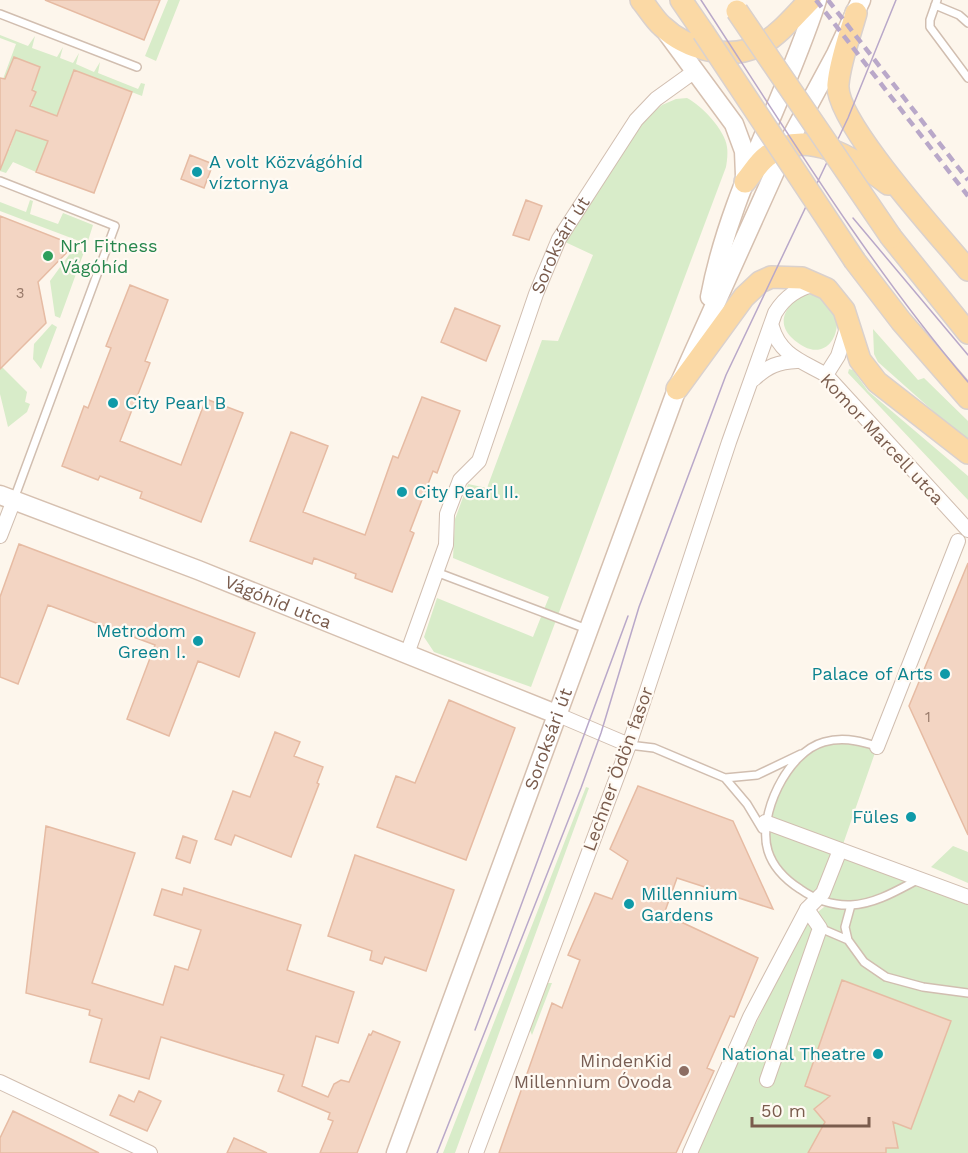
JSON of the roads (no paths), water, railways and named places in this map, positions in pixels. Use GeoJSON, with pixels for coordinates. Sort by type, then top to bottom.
{"type":"FeatureCollection","features":[{"type":"Feature","properties":{"kind":"main road"},"geometry":{"type":"LineString","coordinates":[[641,0],[662,26],[688,76],[734,124],[744,152],[745,182]]}},
{"type":"Feature","properties":{"kind":"main road"},"geometry":{"type":"LineString","coordinates":[[681,0],[855,261],[901,321],[968,398]]}},
{"type":"Feature","properties":{"kind":"main road"},"geometry":{"type":"LineString","coordinates":[[662,26],[694,46],[717,51],[747,51],[775,35],[810,0]]}},
{"type":"Feature","properties":{"kind":"main road","name":"Soroksári út"},"geometry":{"type":"LineString","coordinates":[[704,326],[716,261],[745,182],[804,40],[817,0]]}},
{"type":"Feature","properties":{"kind":"main road"},"geometry":{"type":"LineString","coordinates":[[733,5],[891,237],[968,333]]}},
{"type":"Feature","properties":{"kind":"main road"},"geometry":{"type":"LineString","coordinates":[[859,6],[837,85],[844,110],[867,146],[968,270]]}},
{"type":"Feature","properties":{"kind":"main road","name":"Soroksári út"},"geometry":{"type":"LineString","coordinates":[[396,1153],[677,389],[786,147],[859,6]]}},
{"type":"Feature","properties":{"kind":"main road"},"geometry":{"type":"LineString","coordinates":[[745,182],[766,157],[786,147],[814,145],[844,153],[915,205]]}},
{"type":"Feature","properties":{"kind":"main road"},"geometry":{"type":"LineString","coordinates":[[677,389],[744,297],[760,282],[771,277],[784,277],[816,283],[834,297],[849,322],[860,360],[877,382],[968,453]]}},
{"type":"Feature","properties":{"kind":"main road","name":"Vágóhíd utca"},"geometry":{"type":"LineString","coordinates":[[7,498],[556,714]]}},
{"type":"Feature","properties":{"kind":"street","name":"Soroksári út"},"geometry":{"type":"LineString","coordinates":[[407,654],[446,545],[447,514],[460,480],[479,461],[559,239],[636,120],[656,99],[688,76]]}},
{"type":"Feature","properties":{"kind":"street","name":"Lechner Ödön fasor"},"geometry":{"type":"LineString","coordinates":[[476,1153],[629,745],[775,314],[783,300],[795,291],[816,283]]}},
{"type":"Feature","properties":{"kind":"street"},"geometry":{"type":"LineString","coordinates":[[826,375],[838,356],[849,322]]}},
{"type":"Feature","properties":{"kind":"street","name":"Komor Marcell utca"},"geometry":{"type":"LineString","coordinates":[[772,327],[779,345],[797,361],[826,375],[968,530]]}},
{"type":"Feature","properties":{"kind":"street"},"geometry":{"type":"LineString","coordinates":[[751,382],[766,368],[781,362],[797,361]]}},
{"type":"Feature","properties":{"kind":"street"},"geometry":{"type":"LineString","coordinates":[[0,536],[7,498]]}},
{"type":"Feature","properties":{"kind":"street"},"geometry":{"type":"LineString","coordinates":[[875,746],[958,541]]}},
{"type":"Feature","properties":{"kind":"street"},"geometry":{"type":"LineString","coordinates":[[556,714],[629,745]]}},
{"type":"Feature","properties":{"kind":"street"},"geometry":{"type":"LineString","coordinates":[[765,828],[840,850],[968,897]]}},
{"type":"Feature","properties":{"kind":"street"},"geometry":{"type":"LineString","coordinates":[[690,1153],[750,1017],[807,909],[818,900],[840,850]]}},
{"type":"Feature","properties":{"kind":"street"},"geometry":{"type":"LineString","coordinates":[[767,1080],[820,928],[807,909]]}},
{"type":"Feature","properties":{"kind":"street"},"geometry":{"type":"LineString","coordinates":[[0,1082],[150,1153]]}},
{"type":"Feature","properties":{"kind":"lane"},"geometry":{"type":"LineString","coordinates":[[968,23],[936,2],[930,27],[968,78]]}},
{"type":"Feature","properties":{"kind":"lane"},"geometry":{"type":"LineString","coordinates":[[0,14],[137,67]]}},
{"type":"Feature","properties":{"kind":"lane"},"geometry":{"type":"LineString","coordinates":[[0,181],[115,226],[7,498]]}},
{"type":"Feature","properties":{"kind":"lane"},"geometry":{"type":"LineString","coordinates":[[436,572],[588,629]]}},
{"type":"Feature","properties":{"kind":"lane"},"geometry":{"type":"LineString","coordinates":[[725,778],[756,775],[806,752],[821,742],[835,739],[851,739],[875,746]]}},
{"type":"Feature","properties":{"kind":"lane"},"geometry":{"type":"LineString","coordinates":[[629,745],[654,748],[725,778],[765,828]]}},
{"type":"Feature","properties":{"kind":"lane"},"geometry":{"type":"LineString","coordinates":[[806,752],[782,781],[765,828],[768,852],[788,881],[818,900],[851,905],[886,897],[920,879]]}},
{"type":"Feature","properties":{"kind":"lane"},"geometry":{"type":"LineString","coordinates":[[851,905],[845,927],[848,940],[864,962],[886,977],[923,987],[968,993]]}},
{"type":"Feature","properties":{"kind":"lane"},"geometry":{"type":"LineString","coordinates":[[820,928],[848,940]]}},
{"type":"Feature","properties":{"kind":"tram line"},"geometry":{"type":"LineString","coordinates":[[701,0],[828,195],[931,337],[968,382]]}},
{"type":"Feature","properties":{"kind":"tram line"},"geometry":{"type":"LineString","coordinates":[[437,1153],[581,788],[601,733],[639,607],[726,375],[848,118],[896,0]]}},
{"type":"Feature","properties":{"kind":"tram line"},"geometry":{"type":"LineString","coordinates":[[853,218],[968,355]]}},
{"type":"Feature","properties":{"kind":"tram line"},"geometry":{"type":"LineString","coordinates":[[475,1030],[628,616]]}},
{"type":"Feature","properties":{"kind":"railway"},"geometry":{"type":"LineString","coordinates":[[816,0],[968,196]]}},
{"type":"Feature","properties":{"kind":"railway"},"geometry":{"type":"LineString","coordinates":[[828,0],[968,180]]}},
{"type":"Feature","properties":{"kind":"place","name":"A volt Közvágóhíd víztornya"},"geometry":{"type":"Point","coordinates":[197,172]}},
{"type":"Feature","properties":{"kind":"place","name":"Nr1 Fitness Vágóhíd"},"geometry":{"type":"Point","coordinates":[48,256]}},
{"type":"Feature","properties":{"kind":"place","name":"City Pearl B"},"geometry":{"type":"Point","coordinates":[113,403]}},
{"type":"Feature","properties":{"kind":"place","name":"City Pearl II."},"geometry":{"type":"Point","coordinates":[402,492]}},
{"type":"Feature","properties":{"kind":"place","name":"Metrodom Green I."},"geometry":{"type":"Point","coordinates":[198,641]}},
{"type":"Feature","properties":{"kind":"place","name":"Palace of Arts"},"geometry":{"type":"Point","coordinates":[945,674]}},
{"type":"Feature","properties":{"kind":"place","name":"Füles"},"geometry":{"type":"Point","coordinates":[911,817]}},
{"type":"Feature","properties":{"kind":"place","name":"Millennium Gardens"},"geometry":{"type":"Point","coordinates":[629,904]}},
{"type":"Feature","properties":{"kind":"place","name":"National Theatre"},"geometry":{"type":"Point","coordinates":[878,1054]}},
{"type":"Feature","properties":{"kind":"place","name":"MindenKid Millennium Óvoda"},"geometry":{"type":"Point","coordinates":[684,1071]}}]}
